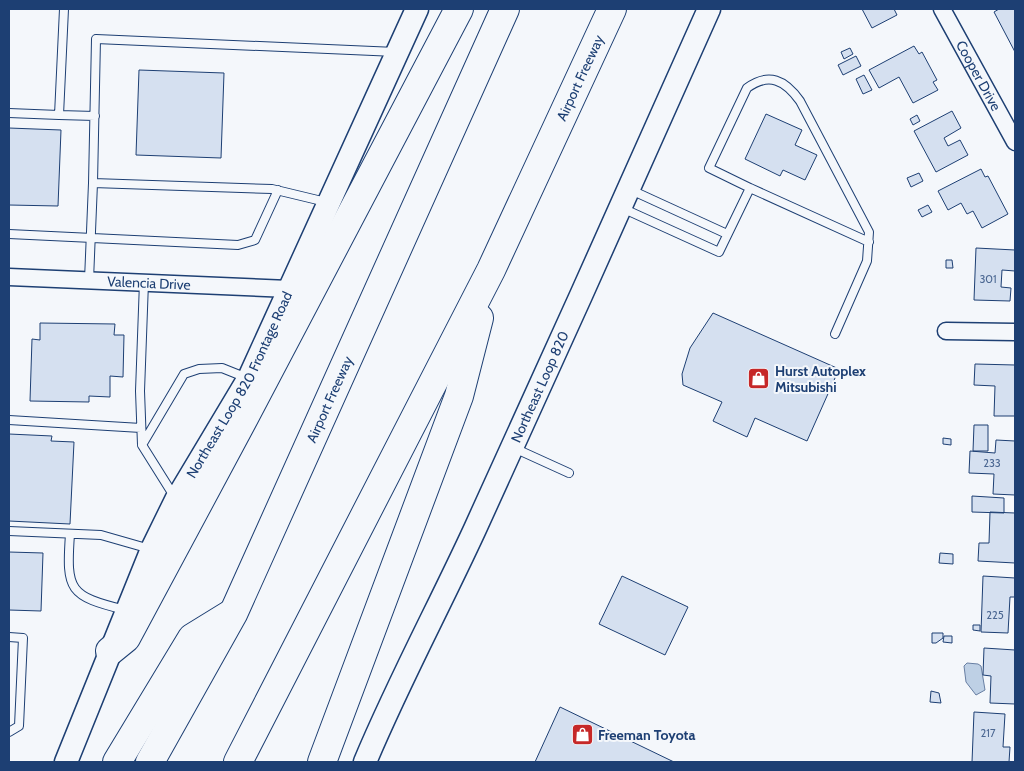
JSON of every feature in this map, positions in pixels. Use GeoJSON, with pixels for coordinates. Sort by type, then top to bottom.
{"type":"FeatureCollection","features":[{"type":"Feature","properties":{"kind":"highway"},"geometry":{"type":"LineString","coordinates":[[110,651],[126,638],[246,416],[460,9]]}},
{"type":"Feature","properties":{"kind":"highway","name":"Airport Freeway"},"geometry":{"type":"LineString","coordinates":[[150,762],[232,614],[505,9]]}},
{"type":"Feature","properties":{"kind":"highway","name":"Airport Freeway"},"geometry":{"type":"LineString","coordinates":[[238,762],[491,270],[612,9]]}},
{"type":"Feature","properties":{"kind":"highway"},"geometry":{"type":"LineString","coordinates":[[322,762],[459,396],[491,270]]}},
{"type":"Feature","properties":{"kind":"highway"},"geometry":{"type":"LineString","coordinates":[[117,762],[192,638],[232,614]]}},
{"type":"Feature","properties":{"kind":"main road","name":"Northeast Loop 820 Frontage Road"},"geometry":{"type":"LineString","coordinates":[[66,762],[152,549],[176,500],[248,378],[418,9]]}},
{"type":"Feature","properties":{"kind":"main road","name":"Northeast Loop 820"},"geometry":{"type":"LineString","coordinates":[[365,762],[385,714],[463,556],[709,9]]}},
{"type":"Feature","properties":{"kind":"street","name":"Cooper Drive"},"geometry":{"type":"LineString","coordinates":[[942,9],[1015,142]]}},
{"type":"Feature","properties":{"kind":"street","name":"Valencia Drive"},"geometry":{"type":"LineString","coordinates":[[9,277],[289,289]]}},
{"type":"Feature","properties":{"kind":"street"},"geometry":{"type":"LineString","coordinates":[[946,331],[1015,332]]}},
{"type":"Feature","properties":{"kind":"lane"},"geometry":{"type":"LineString","coordinates":[[59,115],[64,9]]}},
{"type":"Feature","properties":{"kind":"lane"},"geometry":{"type":"LineString","coordinates":[[89,280],[96,39],[398,52]]}},
{"type":"Feature","properties":{"kind":"lane"},"geometry":{"type":"LineString","coordinates":[[835,334],[867,261],[869,242],[869,232],[800,101],[789,85],[773,80],[757,81],[746,88],[709,168],[869,242]]}},
{"type":"Feature","properties":{"kind":"lane"},"geometry":{"type":"LineString","coordinates":[[9,113],[95,116]]}},
{"type":"Feature","properties":{"kind":"lane"},"geometry":{"type":"LineString","coordinates":[[93,183],[278,190],[328,203]]}},
{"type":"Feature","properties":{"kind":"lane"},"geometry":{"type":"LineString","coordinates":[[625,198],[719,252],[750,188]]}},
{"type":"Feature","properties":{"kind":"lane"},"geometry":{"type":"LineString","coordinates":[[9,234],[238,245],[255,240],[260,233],[278,190]]}},
{"type":"Feature","properties":{"kind":"lane"},"geometry":{"type":"LineString","coordinates":[[625,198],[727,234]]}},
{"type":"Feature","properties":{"kind":"lane"},"geometry":{"type":"LineString","coordinates":[[144,282],[140,391],[142,445],[176,500]]}},
{"type":"Feature","properties":{"kind":"lane"},"geometry":{"type":"LineString","coordinates":[[142,445],[184,374],[199,369],[222,368],[248,378]]}},
{"type":"Feature","properties":{"kind":"lane"},"geometry":{"type":"LineString","coordinates":[[9,420],[141,428]]}},
{"type":"Feature","properties":{"kind":"lane"},"geometry":{"type":"LineString","coordinates":[[512,447],[569,473]]}},
{"type":"Feature","properties":{"kind":"lane"},"geometry":{"type":"LineString","coordinates":[[9,531],[101,535],[152,549]]}},
{"type":"Feature","properties":{"kind":"lane"},"geometry":{"type":"LineString","coordinates":[[70,534],[69,578],[77,592],[94,602],[127,610]]}},
{"type":"Feature","properties":{"kind":"lane"},"geometry":{"type":"LineString","coordinates":[[9,637],[23,638],[19,726],[9,732]]}},
{"type":"Feature","properties":{"kind":"water"},"geometry":{"type":"Polygon","coordinates":[[[967,663],[981,666],[985,690],[976,695],[966,682],[964,666],[967,663]]]}},
{"type":"Feature","properties":{"kind":"building"},"geometry":{"type":"Polygon","coordinates":[[[862,9],[894,9],[897,15],[872,28],[862,9]]]}},
{"type":"Feature","properties":{"kind":"building"},"geometry":{"type":"Polygon","coordinates":[[[999,9],[1015,9],[1015,52],[994,12],[999,9]]]}},
{"type":"Feature","properties":{"kind":"building"},"geometry":{"type":"Polygon","coordinates":[[[914,46],[919,54],[922,52],[937,80],[933,82],[938,90],[913,103],[899,77],[879,88],[869,70],[914,46]]]}},
{"type":"Feature","properties":{"kind":"building"},"geometry":{"type":"Polygon","coordinates":[[[850,48],[853,54],[844,59],[841,52],[850,48]]]}},
{"type":"Feature","properties":{"kind":"building"},"geometry":{"type":"Polygon","coordinates":[[[856,56],[861,66],[843,75],[838,65],[856,56]]]}},
{"type":"Feature","properties":{"kind":"building"},"geometry":{"type":"Polygon","coordinates":[[[139,70],[224,73],[221,158],[136,155],[139,70]]]}},
{"type":"Feature","properties":{"kind":"building"},"geometry":{"type":"Polygon","coordinates":[[[864,75],[872,90],[863,94],[856,79],[864,75]]]}},
{"type":"Feature","properties":{"kind":"building"},"geometry":{"type":"Polygon","coordinates":[[[952,111],[961,128],[944,138],[948,146],[960,140],[968,155],[936,172],[914,131],[952,111]]]}},
{"type":"Feature","properties":{"kind":"building"},"geometry":{"type":"Polygon","coordinates":[[[766,114],[802,130],[795,145],[817,155],[805,180],[783,170],[780,176],[745,159],[766,114]]]}},
{"type":"Feature","properties":{"kind":"building"},"geometry":{"type":"Polygon","coordinates":[[[917,115],[920,121],[913,125],[910,119],[917,115]]]}},
{"type":"Feature","properties":{"kind":"building"},"geometry":{"type":"Polygon","coordinates":[[[9,128],[61,130],[58,206],[9,205],[9,128]]]}},
{"type":"Feature","properties":{"kind":"building"},"geometry":{"type":"Polygon","coordinates":[[[981,169],[985,177],[988,176],[1008,214],[982,228],[973,211],[967,214],[961,203],[948,210],[938,191],[981,169]]]}},
{"type":"Feature","properties":{"kind":"building"},"geometry":{"type":"Polygon","coordinates":[[[919,173],[923,181],[911,187],[907,178],[919,173]]]}},
{"type":"Feature","properties":{"kind":"building"},"geometry":{"type":"Polygon","coordinates":[[[928,205],[932,212],[922,217],[918,210],[928,205]]]}},
{"type":"Feature","properties":{"kind":"building"},"geometry":{"type":"Polygon","coordinates":[[[976,248],[1015,250],[1015,271],[1002,270],[1001,287],[1011,288],[1010,301],[974,300],[976,248]]]}},
{"type":"Feature","properties":{"kind":"building"},"geometry":{"type":"Polygon","coordinates":[[[946,260],[952,260],[953,268],[946,268],[946,260]]]}},
{"type":"Feature","properties":{"kind":"building","name":"Hurst Autoplex Mitsubishi"},"geometry":{"type":"Polygon","coordinates":[[[713,313],[839,369],[807,441],[755,418],[747,437],[713,421],[722,402],[683,385],[682,374],[690,348],[713,313]]]}},
{"type":"Feature","properties":{"kind":"building"},"geometry":{"type":"Polygon","coordinates":[[[40,323],[115,324],[114,335],[124,335],[123,377],[110,376],[110,397],[89,396],[89,402],[30,401],[32,339],[40,340],[40,323]]]}},
{"type":"Feature","properties":{"kind":"building"},"geometry":{"type":"Polygon","coordinates":[[[975,364],[1015,365],[1015,416],[994,416],[995,386],[974,385],[975,364]]]}},
{"type":"Feature","properties":{"kind":"building"},"geometry":{"type":"Polygon","coordinates":[[[974,425],[988,425],[988,451],[973,451],[974,425]]]}},
{"type":"Feature","properties":{"kind":"building"},"geometry":{"type":"Polygon","coordinates":[[[9,434],[52,436],[51,441],[74,442],[70,524],[9,521],[9,434]]]}},
{"type":"Feature","properties":{"kind":"building"},"geometry":{"type":"Polygon","coordinates":[[[943,438],[951,439],[951,445],[943,444],[943,438]]]}},
{"type":"Feature","properties":{"kind":"building"},"geometry":{"type":"Polygon","coordinates":[[[996,440],[1015,441],[1015,495],[993,494],[994,474],[969,473],[970,451],[995,453],[996,440]]]}},
{"type":"Feature","properties":{"kind":"building"},"geometry":{"type":"Polygon","coordinates":[[[972,496],[1004,498],[1004,513],[972,512],[972,496]]]}},
{"type":"Feature","properties":{"kind":"building"},"geometry":{"type":"Polygon","coordinates":[[[990,512],[1015,513],[1015,563],[978,561],[979,543],[989,543],[990,512]]]}},
{"type":"Feature","properties":{"kind":"building"},"geometry":{"type":"Polygon","coordinates":[[[9,552],[43,553],[41,611],[9,610],[9,552]]]}},
{"type":"Feature","properties":{"kind":"building"},"geometry":{"type":"Polygon","coordinates":[[[940,553],[953,554],[953,564],[939,563],[940,553]]]}},
{"type":"Feature","properties":{"kind":"building"},"geometry":{"type":"Polygon","coordinates":[[[622,576],[688,607],[665,655],[599,624],[622,576]]]}},
{"type":"Feature","properties":{"kind":"building"},"geometry":{"type":"Polygon","coordinates":[[[983,576],[1015,578],[1015,597],[1010,597],[1008,633],[981,632],[983,576]]]}},
{"type":"Feature","properties":{"kind":"building"},"geometry":{"type":"Polygon","coordinates":[[[973,625],[980,625],[980,631],[973,630],[973,625]]]}},
{"type":"Feature","properties":{"kind":"building"},"geometry":{"type":"Polygon","coordinates":[[[932,633],[943,633],[943,638],[936,643],[932,643],[932,633]]]}},
{"type":"Feature","properties":{"kind":"building"},"geometry":{"type":"Polygon","coordinates":[[[944,636],[952,636],[952,643],[943,642],[944,636]]]}},
{"type":"Feature","properties":{"kind":"building"},"geometry":{"type":"Polygon","coordinates":[[[984,648],[1015,650],[1015,704],[990,703],[991,676],[983,675],[984,648]]]}},
{"type":"Feature","properties":{"kind":"building"},"geometry":{"type":"Polygon","coordinates":[[[931,691],[939,693],[941,703],[930,702],[931,691]]]}},
{"type":"Feature","properties":{"kind":"building","name":"Freeman Toyota"},"geometry":{"type":"Polygon","coordinates":[[[560,707],[674,762],[535,762],[560,707]]]}},
{"type":"Feature","properties":{"kind":"building"},"geometry":{"type":"Polygon","coordinates":[[[974,712],[1005,714],[1003,747],[1010,747],[1009,762],[972,762],[974,712]]]}},
{"type":"Feature","properties":{"kind":"place","name":"Hurst Autoplex Mitsubishi"},"geometry":{"type":"Point","coordinates":[759,379]}},
{"type":"Feature","properties":{"kind":"place","name":"Freeman Toyota"},"geometry":{"type":"Point","coordinates":[582,735]}}]}
